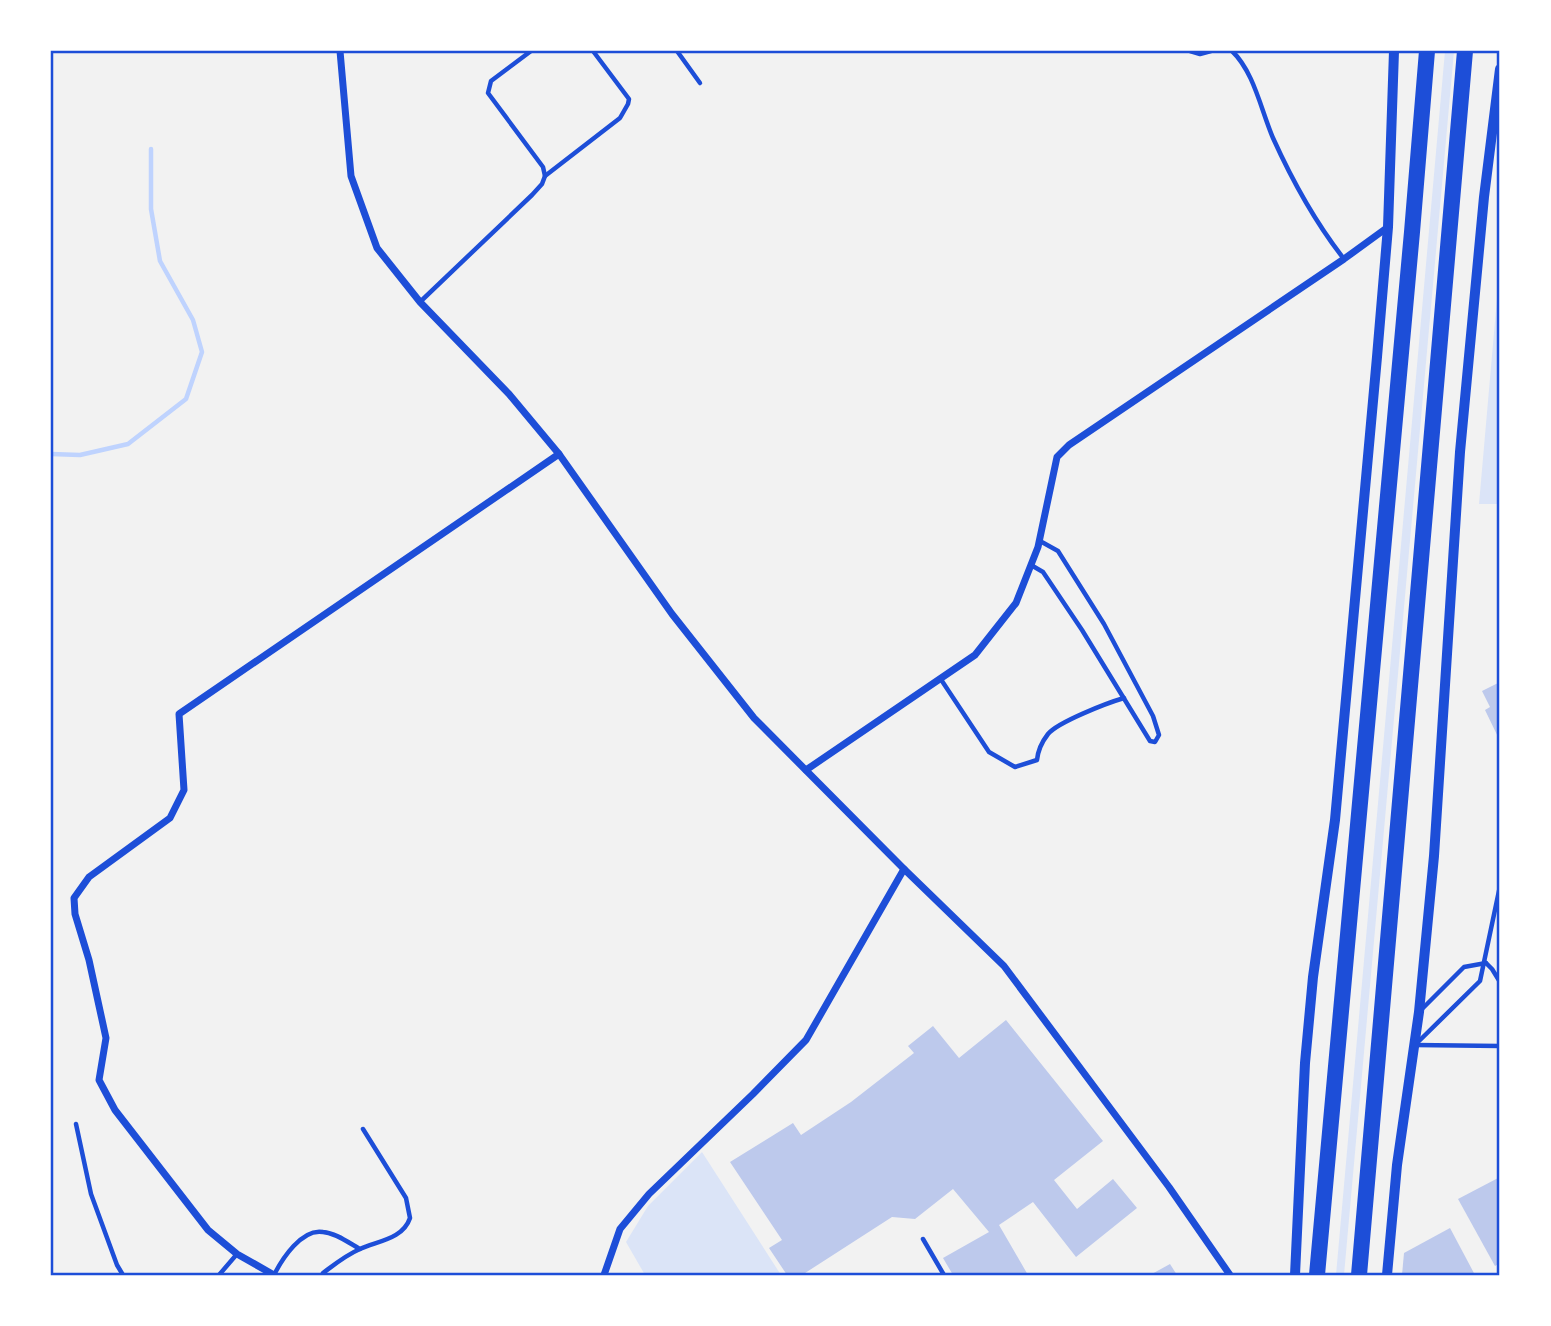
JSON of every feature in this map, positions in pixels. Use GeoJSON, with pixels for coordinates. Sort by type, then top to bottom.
{"type":"FeatureCollection","features":[{"type":"Feature","properties":{"kind":"highway"},"geometry":{"type":"LineString","coordinates":[[1317,1275],[1427,51]]}},
{"type":"Feature","properties":{"kind":"highway"},"geometry":{"type":"LineString","coordinates":[[1359,1275],[1465,51]]}},
{"type":"Feature","properties":{"kind":"street"},"geometry":{"type":"LineString","coordinates":[[340,51],[351,176],[377,248],[420,302],[509,394],[559,454],[672,614],[754,718],[1004,966],[1169,1187],[1230,1275]]}},
{"type":"Feature","properties":{"kind":"street"},"geometry":{"type":"LineString","coordinates":[[1295,1275],[1313,977],[1336,807],[1388,227],[1394,51]]}},
{"type":"Feature","properties":{"kind":"street"},"geometry":{"type":"LineString","coordinates":[[1387,1275],[1397,1165],[1419,1012],[1439,808],[1460,452],[1483,197],[1500,69]]}},
{"type":"Feature","properties":{"kind":"street"},"geometry":{"type":"LineString","coordinates":[[806,770],[975,655],[1016,603],[1040,541],[1057,457],[1069,445],[1388,227]]}},
{"type":"Feature","properties":{"kind":"street"},"geometry":{"type":"LineString","coordinates":[[274,1275],[237,1254],[208,1230],[115,1110],[104,1091],[99,1080],[106,1038],[89,960],[75,914],[74,898],[89,877],[170,818],[184,790],[179,714],[559,454]]}},
{"type":"Feature","properties":{"kind":"street"},"geometry":{"type":"LineString","coordinates":[[604,1275],[620,1229],[649,1194],[806,1041],[904,869]]}},
{"type":"Feature","properties":{"kind":"lane"},"geometry":{"type":"LineString","coordinates":[[531,51],[491,81],[488,93],[543,167],[545,176]]}},
{"type":"Feature","properties":{"kind":"lane"},"geometry":{"type":"LineString","coordinates":[[420,302],[532,195],[545,176],[620,118],[629,99],[593,51]]}},
{"type":"Feature","properties":{"kind":"lane"},"geometry":{"type":"LineString","coordinates":[[677,51],[700,83]]}},
{"type":"Feature","properties":{"kind":"lane"},"geometry":{"type":"LineString","coordinates":[[1190,51],[1200,54],[1211,51]]}},
{"type":"Feature","properties":{"kind":"lane"},"geometry":{"type":"LineString","coordinates":[[1232,51],[1247,73],[1273,138],[1305,200],[1326,237],[1344,259]]}},
{"type":"Feature","properties":{"kind":"lane"},"geometry":{"type":"LineString","coordinates":[[1031,565],[1043,572],[1150,741],[1154,742],[1159,735],[1153,716],[1104,624],[1058,551],[1040,541]]}},
{"type":"Feature","properties":{"kind":"lane"},"geometry":{"type":"LineString","coordinates":[[940,678],[989,752],[1015,767],[1037,760],[1038,749],[1049,732],[1104,704],[1124,698]]}},
{"type":"Feature","properties":{"kind":"lane"},"geometry":{"type":"LineString","coordinates":[[1415,1045],[1480,981],[1486,963],[1500,886]]}},
{"type":"Feature","properties":{"kind":"lane"},"geometry":{"type":"LineString","coordinates":[[1419,1012],[1464,967],[1486,963]]}},
{"type":"Feature","properties":{"kind":"lane"},"geometry":{"type":"LineString","coordinates":[[1486,963],[1500,982]]}},
{"type":"Feature","properties":{"kind":"lane"},"geometry":{"type":"LineString","coordinates":[[1415,1045],[1500,1046]]}},
{"type":"Feature","properties":{"kind":"lane"},"geometry":{"type":"LineString","coordinates":[[76,1124],[91,1194],[123,1275]]}},
{"type":"Feature","properties":{"kind":"lane"},"geometry":{"type":"LineString","coordinates":[[323,1273],[360,1249],[388,1240],[401,1231],[410,1218],[406,1198],[363,1129]]}},
{"type":"Feature","properties":{"kind":"lane"},"geometry":{"type":"LineString","coordinates":[[274,1275],[289,1250],[313,1232],[323,1231],[360,1249]]}},
{"type":"Feature","properties":{"kind":"lane"},"geometry":{"type":"LineString","coordinates":[[923,1239],[944,1275]]}},
{"type":"Feature","properties":{"kind":"lane"},"geometry":{"type":"LineString","coordinates":[[219,1275],[237,1254]]}},
{"type":"Feature","properties":{"kind":"shaded area"},"geometry":{"type":"Polygon","coordinates":[[[1445,51],[1454,51],[1344,1275],[1336,1275],[1445,51]]]}},
{"type":"Feature","properties":{"kind":"shaded area"},"geometry":{"type":"Polygon","coordinates":[[[1500,264],[1500,504],[1479,504],[1500,264]]]}},
{"type":"Feature","properties":{"kind":"shaded area"},"geometry":{"type":"Polygon","coordinates":[[[702,1152],[781,1275],[645,1275],[626,1242],[648,1206],[702,1152]]]}},
{"type":"Feature","properties":{"kind":"building"},"geometry":{"type":"Polygon","coordinates":[[[1500,682],[1500,741],[1485,710],[1490,707],[1482,691],[1500,682]]]}},
{"type":"Feature","properties":{"kind":"building"},"geometry":{"type":"Polygon","coordinates":[[[1006,1020],[1103,1141],[1054,1180],[1077,1209],[1113,1179],[1137,1208],[1076,1257],[1033,1202],[999,1225],[1028,1275],[953,1275],[943,1258],[989,1232],[953,1189],[915,1219],[892,1217],[802,1275],[787,1275],[769,1248],[782,1240],[730,1162],[793,1123],[801,1135],[851,1102],[914,1053],[908,1046],[933,1026],[959,1058],[1006,1020]]]}},
{"type":"Feature","properties":{"kind":"building"},"geometry":{"type":"Polygon","coordinates":[[[1500,1177],[1500,1263],[1495,1266],[1458,1199],[1500,1177]]]}},
{"type":"Feature","properties":{"kind":"building"},"geometry":{"type":"Polygon","coordinates":[[[1450,1228],[1475,1275],[1402,1275],[1404,1253],[1450,1228]]]}},
{"type":"Feature","properties":{"kind":"building"},"geometry":{"type":"Polygon","coordinates":[[[1170,1264],[1177,1275],[1150,1275],[1170,1264]]]}},
{"type":"Feature","properties":{"kind":"waterway"},"geometry":{"type":"LineString","coordinates":[[51,454],[80,455],[128,444],[186,399],[202,352],[193,320],[160,261],[151,209],[151,149]]}}]}
